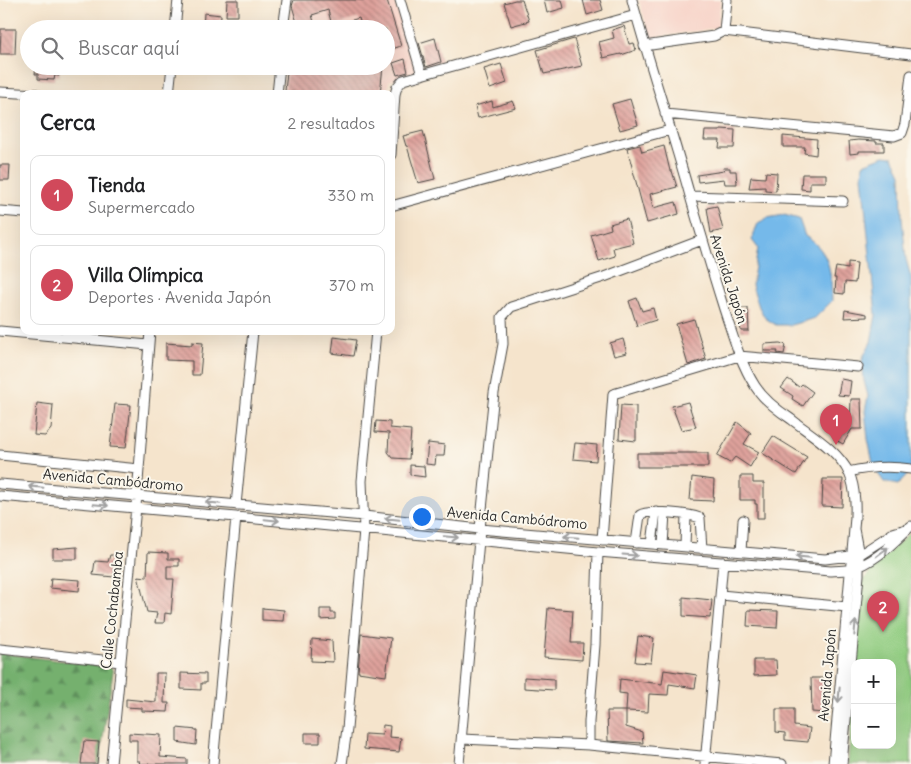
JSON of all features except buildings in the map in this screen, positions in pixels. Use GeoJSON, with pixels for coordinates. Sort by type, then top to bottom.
{"type":"FeatureCollection","features":[{"type":"Feature","properties":{"kind":"street"},"geometry":{"type":"LineString","coordinates":[[176,20],[178,0]]}},
{"type":"Feature","properties":{"kind":"street"},"geometry":{"type":"LineString","coordinates":[[285,20],[286,0]]}},
{"type":"Feature","properties":{"kind":"street"},"geometry":{"type":"LineString","coordinates":[[400,0],[422,75]]}},
{"type":"Feature","properties":{"kind":"street","name":"Avenida Japón"},"geometry":{"type":"LineString","coordinates":[[632,0],[702,240],[739,356],[756,387],[770,405],[834,453],[844,464],[848,472],[854,496],[855,556],[859,566],[842,764]]}},
{"type":"Feature","properties":{"kind":"street"},"geometry":{"type":"LineString","coordinates":[[724,31],[727,0]]}},
{"type":"Feature","properties":{"kind":"street"},"geometry":{"type":"LineString","coordinates":[[395,94],[404,80],[636,15]]}},
{"type":"Feature","properties":{"kind":"street"},"geometry":{"type":"LineString","coordinates":[[644,46],[714,36],[724,31],[911,54]]}},
{"type":"Feature","properties":{"kind":"street"},"geometry":{"type":"LineString","coordinates":[[665,114],[894,136],[902,133],[905,124],[911,74]]}},
{"type":"Feature","properties":{"kind":"street"},"geometry":{"type":"LineString","coordinates":[[169,90],[171,75]]}},
{"type":"Feature","properties":{"kind":"street"},"geometry":{"type":"LineString","coordinates":[[277,90],[279,75]]}},
{"type":"Feature","properties":{"kind":"street"},"geometry":{"type":"LineString","coordinates":[[0,92],[20,93]]}},
{"type":"Feature","properties":{"kind":"street"},"geometry":{"type":"LineString","coordinates":[[395,205],[670,130]]}},
{"type":"Feature","properties":{"kind":"street"},"geometry":{"type":"LineString","coordinates":[[690,196],[842,201]]}},
{"type":"Feature","properties":{"kind":"street"},"geometry":{"type":"LineString","coordinates":[[0,211],[20,213]]}},
{"type":"Feature","properties":{"kind":"street"},"geometry":{"type":"LineString","coordinates":[[460,764],[480,529],[494,393],[503,344],[502,317],[511,307],[604,276],[702,240]]}},
{"type":"Feature","properties":{"kind":"street"},"geometry":{"type":"LineString","coordinates":[[0,331],[20,333]]}},
{"type":"Feature","properties":{"kind":"street"},"geometry":{"type":"LineString","coordinates":[[46,335],[148,344]]}},
{"type":"Feature","properties":{"kind":"street","name":"Calle Cochabamba"},"geometry":{"type":"LineString","coordinates":[[111,764],[136,507],[149,335]]}},
{"type":"Feature","properties":{"kind":"street"},"geometry":{"type":"LineString","coordinates":[[236,505],[253,335]]}},
{"type":"Feature","properties":{"kind":"street"},"geometry":{"type":"LineString","coordinates":[[342,764],[364,530],[362,481],[376,335]]}},
{"type":"Feature","properties":{"kind":"street"},"geometry":{"type":"LineString","coordinates":[[602,540],[613,394],[739,356],[858,367]]}},
{"type":"Feature","properties":{"kind":"street"},"geometry":{"type":"LineString","coordinates":[[0,455],[139,464]]}},
{"type":"Feature","properties":{"kind":"street"},"geometry":{"type":"LineString","coordinates":[[848,472],[880,467],[911,469]]}},
{"type":"Feature","properties":{"kind":"street","name":"Avenida Cambódromo"},"geometry":{"type":"LineString","coordinates":[[0,484],[364,516],[480,529],[702,549],[825,559],[855,556]]}},
{"type":"Feature","properties":{"kind":"street","name":"Avenida Cambódromo"},"geometry":{"type":"LineString","coordinates":[[0,496],[136,507],[598,552],[831,571],[850,570]]}},
{"type":"Feature","properties":{"kind":"street"},"geometry":{"type":"LineString","coordinates":[[636,543],[640,515],[646,512],[686,515],[700,518],[702,549]]}},
{"type":"Feature","properties":{"kind":"street"},"geometry":{"type":"LineString","coordinates":[[652,544],[661,513]]}},
{"type":"Feature","properties":{"kind":"street"},"geometry":{"type":"LineString","coordinates":[[661,513],[663,545]]}},
{"type":"Feature","properties":{"kind":"street"},"geometry":{"type":"LineString","coordinates":[[685,547],[686,515]]}},
{"type":"Feature","properties":{"kind":"street"},"geometry":{"type":"LineString","coordinates":[[213,764],[236,517]]}},
{"type":"Feature","properties":{"kind":"street"},"geometry":{"type":"LineString","coordinates":[[741,552],[743,520]]}},
{"type":"Feature","properties":{"kind":"street"},"geometry":{"type":"LineString","coordinates":[[855,556],[893,533],[910,527]]}},
{"type":"Feature","properties":{"kind":"street"},"geometry":{"type":"LineString","coordinates":[[850,570],[876,557],[892,545],[910,527]]}},
{"type":"Feature","properties":{"kind":"street"},"geometry":{"type":"LineString","coordinates":[[588,745],[595,645],[598,552]]}},
{"type":"Feature","properties":{"kind":"street","name":"Avenida Japón"},"geometry":{"type":"LineString","coordinates":[[833,764],[850,570],[855,556]]}},
{"type":"Feature","properties":{"kind":"street"},"geometry":{"type":"LineString","coordinates":[[706,760],[723,562]]}},
{"type":"Feature","properties":{"kind":"street"},"geometry":{"type":"LineString","coordinates":[[721,595],[847,607]]}},
{"type":"Feature","properties":{"kind":"street"},"geometry":{"type":"LineString","coordinates":[[0,649],[121,662]]}},
{"type":"Feature","properties":{"kind":"street"},"geometry":{"type":"LineString","coordinates":[[462,739],[588,745],[706,760],[782,764]]}},
{"type":"Feature","properties":{"kind":"shaded area"},"geometry":{"type":"Polygon","coordinates":[[[292,0],[394,0],[418,72],[389,81],[388,90],[283,90],[285,75],[395,75],[395,20],[290,20],[292,0]]]}},
{"type":"Feature","properties":{"kind":"shaded area"},"geometry":{"type":"Polygon","coordinates":[[[639,0],[721,0],[717,28],[650,38],[639,0]]]}},
{"type":"Feature","properties":{"kind":"green space"},"geometry":{"type":"Polygon","coordinates":[[[911,531],[911,764],[848,764],[851,720],[851,749],[896,749],[896,659],[855,659],[860,586],[872,569],[911,531]]]}},
{"type":"Feature","properties":{"kind":"green space"},"geometry":{"type":"Polygon","coordinates":[[[0,653],[111,667],[113,672],[99,764],[0,764],[0,653]]]}},
{"type":"Feature","properties":{"kind":"water"},"geometry":{"type":"Polygon","coordinates":[[[884,156],[893,157],[901,174],[902,218],[906,259],[911,278],[911,471],[898,485],[884,482],[874,468],[868,439],[865,411],[868,396],[864,381],[862,359],[871,342],[876,315],[862,176],[863,164],[884,156]]]}},
{"type":"Feature","properties":{"kind":"water"},"geometry":{"type":"Polygon","coordinates":[[[784,215],[799,219],[805,236],[814,242],[825,256],[830,272],[832,301],[815,318],[791,325],[776,325],[765,318],[759,307],[752,285],[758,248],[752,240],[758,223],[767,218],[784,215]]]}},
{"type":"Feature","properties":{"kind":"place","name":"Tienda"},"geometry":{"type":"Point","coordinates":[836,445]}},
{"type":"Feature","properties":{"kind":"place","name":"Villa Olímpica"},"geometry":{"type":"Point","coordinates":[883,632]}}]}
